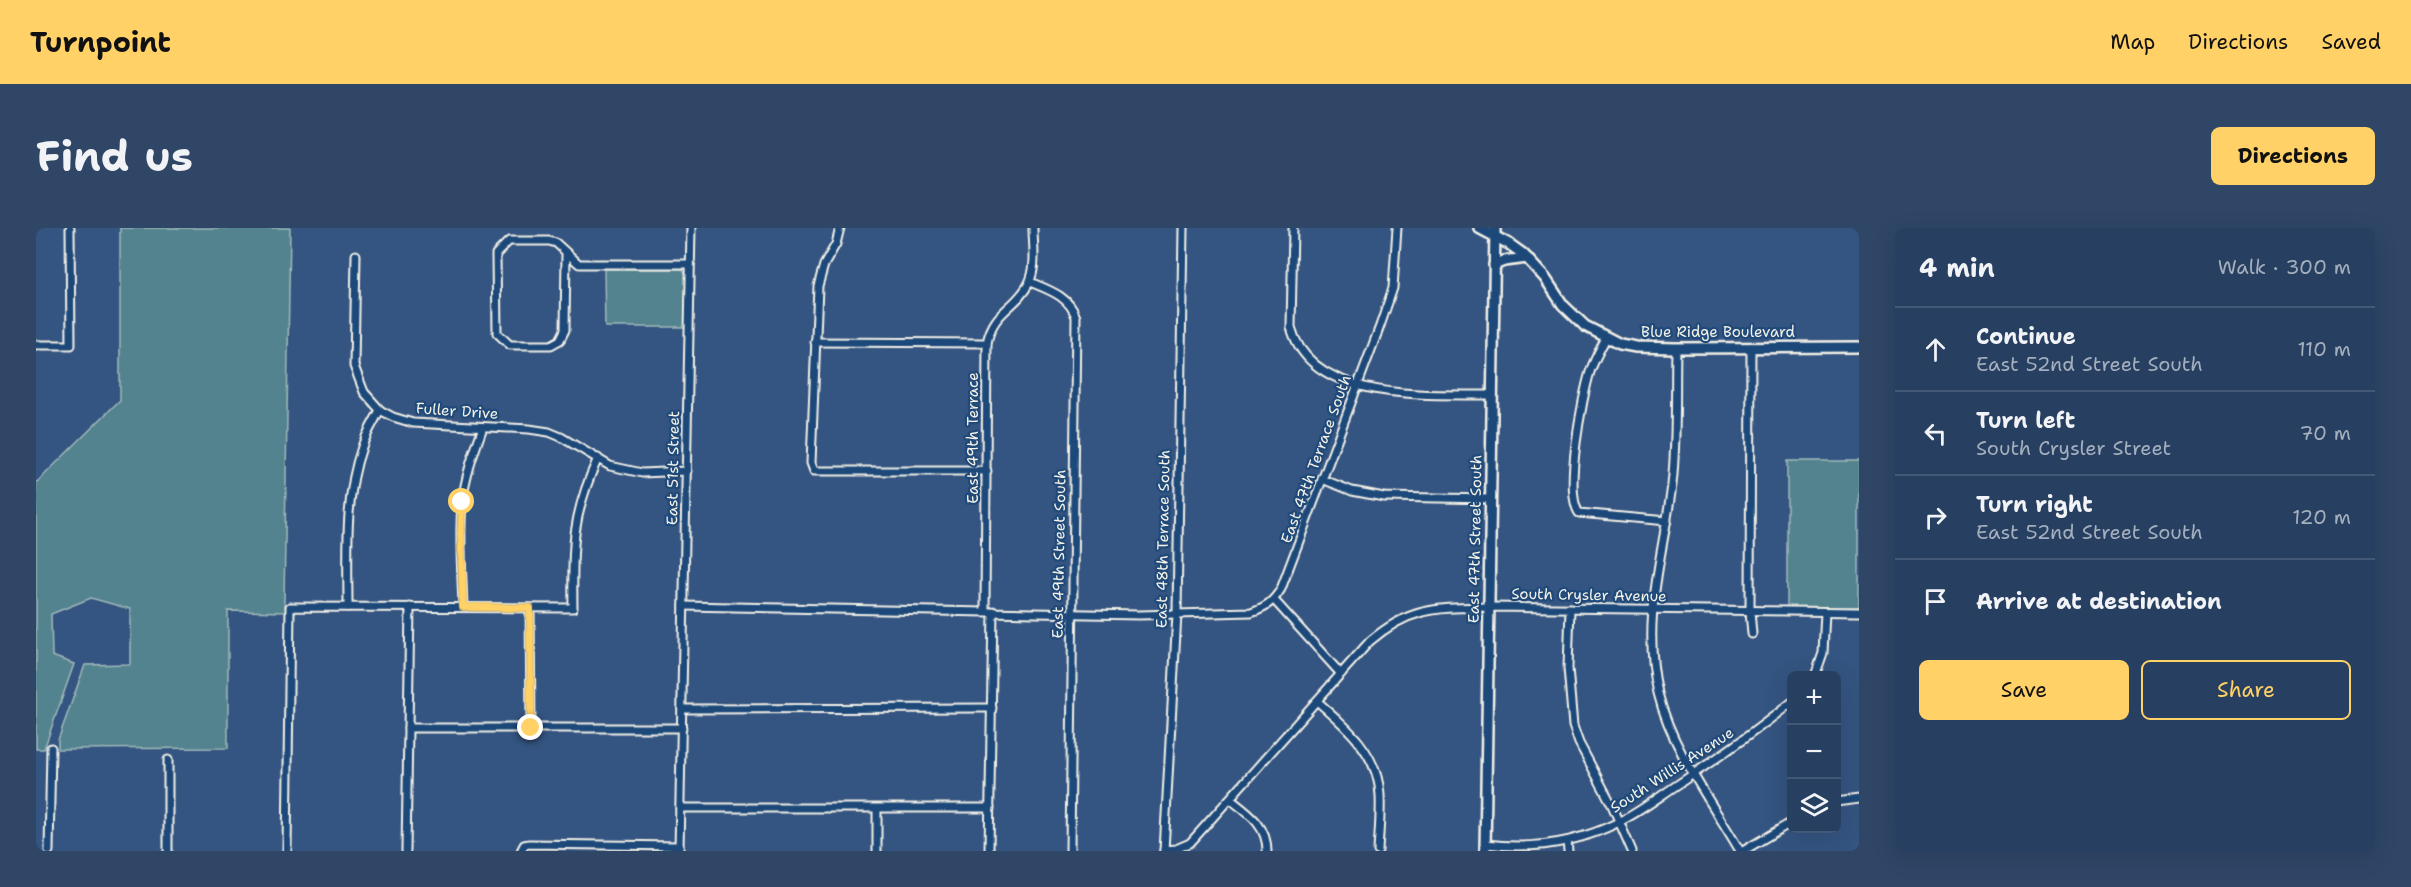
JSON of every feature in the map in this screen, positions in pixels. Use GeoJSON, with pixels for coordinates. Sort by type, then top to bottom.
{"type":"FeatureCollection","features":[{"type":"Feature","properties":{"kind":"main road","name":"Blue Ridge Boulevard"},"geometry":{"type":"LineString","coordinates":[[1479,228],[1495,232],[1527,258],[1545,278],[1570,314],[1606,338],[1636,347],[1859,347]]}},
{"type":"Feature","properties":{"kind":"main road","name":"East 47th Street South"},"geometry":{"type":"LineString","coordinates":[[1486,847],[1495,232]]}},
{"type":"Feature","properties":{"kind":"main road"},"geometry":{"type":"LineString","coordinates":[[1494,265],[1504,261],[1527,258]]}},
{"type":"Feature","properties":{"kind":"street"},"geometry":{"type":"LineString","coordinates":[[36,345],[71,345],[70,228]]}},
{"type":"Feature","properties":{"kind":"street","name":"East 51st Street"},"geometry":{"type":"LineString","coordinates":[[682,728],[690,228]]}},
{"type":"Feature","properties":{"kind":"street"},"geometry":{"type":"LineString","coordinates":[[840,228],[836,244],[824,265],[818,286],[812,463],[814,471],[987,471]]}},
{"type":"Feature","properties":{"kind":"street"},"geometry":{"type":"LineString","coordinates":[[1030,282],[1033,264],[1033,228]]}},
{"type":"Feature","properties":{"kind":"street","name":"East 48th Terrace South"},"geometry":{"type":"LineString","coordinates":[[1164,850],[1177,614],[1183,228]]}},
{"type":"Feature","properties":{"kind":"street"},"geometry":{"type":"LineString","coordinates":[[1293,228],[1291,318],[1294,339],[1303,354],[1315,366],[1358,385],[1390,393],[1492,395]]}},
{"type":"Feature","properties":{"kind":"street","name":"East 47th Terrace South"},"geometry":{"type":"LineString","coordinates":[[1274,600],[1281,589],[1393,288],[1397,228]]}},
{"type":"Feature","properties":{"kind":"street"},"geometry":{"type":"LineString","coordinates":[[566,254],[565,330],[560,340],[551,345],[510,345],[497,333],[496,254],[509,241],[556,243],[579,264],[690,264]]}},
{"type":"Feature","properties":{"kind":"street","name":"Fuller Drive"},"geometry":{"type":"LineString","coordinates":[[356,255],[354,366],[364,392],[380,410],[413,423],[549,432],[610,466],[631,471],[687,471]]}},
{"type":"Feature","properties":{"kind":"street","name":"East 49th Terrace"},"geometry":{"type":"LineString","coordinates":[[985,611],[987,343],[994,321],[1019,298],[1030,282]]}},
{"type":"Feature","properties":{"kind":"street","name":"East 49th Street South"},"geometry":{"type":"LineString","coordinates":[[1030,282],[1065,299],[1073,308],[1076,317],[1070,851]]}},
{"type":"Feature","properties":{"kind":"street"},"geometry":{"type":"LineString","coordinates":[[1606,338],[1590,370],[1579,414],[1574,469],[1575,506],[1580,513],[1667,520]]}},
{"type":"Feature","properties":{"kind":"street"},"geometry":{"type":"LineString","coordinates":[[815,342],[987,343]]}},
{"type":"Feature","properties":{"kind":"street"},"geometry":{"type":"LineString","coordinates":[[1752,347],[1750,611],[1752,634]]}},
{"type":"Feature","properties":{"kind":"street"},"geometry":{"type":"LineString","coordinates":[[1676,348],[1672,481],[1657,567],[1653,609],[1652,651],[1658,692],[1673,734],[1742,851],[1787,824]]}},
{"type":"Feature","properties":{"kind":"street"},"geometry":{"type":"LineString","coordinates":[[348,607],[349,512],[352,486],[362,445],[380,410]]}},
{"type":"Feature","properties":{"kind":"street"},"geometry":{"type":"LineString","coordinates":[[463,607],[462,502],[470,466],[483,427]]}},
{"type":"Feature","properties":{"kind":"street"},"geometry":{"type":"LineString","coordinates":[[287,851],[291,607],[573,608],[572,550],[575,523],[584,490],[598,458]]}},
{"type":"Feature","properties":{"kind":"street"},"geometry":{"type":"LineString","coordinates":[[1322,479],[1352,491],[1383,497],[1491,499]]}},
{"type":"Feature","properties":{"kind":"street"},"geometry":{"type":"LineString","coordinates":[[684,606],[795,610],[1177,614],[1251,612],[1264,608],[1274,600],[1341,674]]}},
{"type":"Feature","properties":{"kind":"street"},"geometry":{"type":"LineString","coordinates":[[406,851],[410,607]]}},
{"type":"Feature","properties":{"kind":"street","name":"South Crysler Avenue"},"geometry":{"type":"LineString","coordinates":[[1164,850],[1176,849],[1190,843],[1370,641],[1396,621],[1415,613],[1435,608],[1489,607],[1859,612]]}},
{"type":"Feature","properties":{"kind":"street"},"geometry":{"type":"LineString","coordinates":[[530,608],[531,728]]}},
{"type":"Feature","properties":{"kind":"street"},"geometry":{"type":"LineString","coordinates":[[1570,608],[1568,668],[1573,726],[1584,754],[1620,822],[1632,851]]}},
{"type":"Feature","properties":{"kind":"street"},"geometry":{"type":"LineString","coordinates":[[989,851],[993,611]]}},
{"type":"Feature","properties":{"kind":"street"},"geometry":{"type":"LineString","coordinates":[[1816,671],[1823,653],[1825,612]]}},
{"type":"Feature","properties":{"kind":"street"},"geometry":{"type":"LineString","coordinates":[[1317,701],[1347,726],[1359,741],[1372,765],[1380,795],[1378,851]]}},
{"type":"Feature","properties":{"kind":"street","name":"South Willis Avenue"},"geometry":{"type":"LineString","coordinates":[[1486,847],[1526,847],[1567,841],[1620,822],[1734,747],[1787,705]]}},
{"type":"Feature","properties":{"kind":"street"},"geometry":{"type":"LineString","coordinates":[[682,709],[992,708]]}},
{"type":"Feature","properties":{"kind":"street"},"geometry":{"type":"LineString","coordinates":[[408,728],[682,728],[679,849],[522,848]]}},
{"type":"Feature","properties":{"kind":"street"},"geometry":{"type":"LineString","coordinates":[[49,851],[51,748]]}},
{"type":"Feature","properties":{"kind":"street"},"geometry":{"type":"LineString","coordinates":[[168,760],[168,851]]}},
{"type":"Feature","properties":{"kind":"street"},"geometry":{"type":"LineString","coordinates":[[1230,799],[1254,817],[1262,830],[1267,851]]}},
{"type":"Feature","properties":{"kind":"street"},"geometry":{"type":"LineString","coordinates":[[1841,801],[1859,799]]}},
{"type":"Feature","properties":{"kind":"street"},"geometry":{"type":"LineString","coordinates":[[680,808],[990,808]]}},
{"type":"Feature","properties":{"kind":"street"},"geometry":{"type":"LineString","coordinates":[[877,809],[877,851]]}},
{"type":"Feature","properties":{"kind":"street"},"geometry":{"type":"LineString","coordinates":[[1567,841],[1568,851]]}},
{"type":"Feature","properties":{"kind":"green space"},"geometry":{"type":"Polygon","coordinates":[[[120,228],[290,228],[284,603],[287,612],[228,611],[228,748],[58,749],[58,740],[85,665],[130,664],[130,609],[91,598],[51,614],[52,656],[74,664],[44,749],[36,749],[36,483],[120,400],[120,228]]]}},
{"type":"Feature","properties":{"kind":"green space"},"geometry":{"type":"Polygon","coordinates":[[[604,269],[683,269],[686,275],[685,327],[605,327],[604,269]]]}},
{"type":"Feature","properties":{"kind":"green space"},"geometry":{"type":"Polygon","coordinates":[[[1787,461],[1859,461],[1859,607],[1787,609],[1787,461]]]}},
{"type":"Feature","properties":{"kind":"route"},"geometry":{"type":"LineString","coordinates":[[462,502],[463,607],[530,608],[531,728]]}}]}
